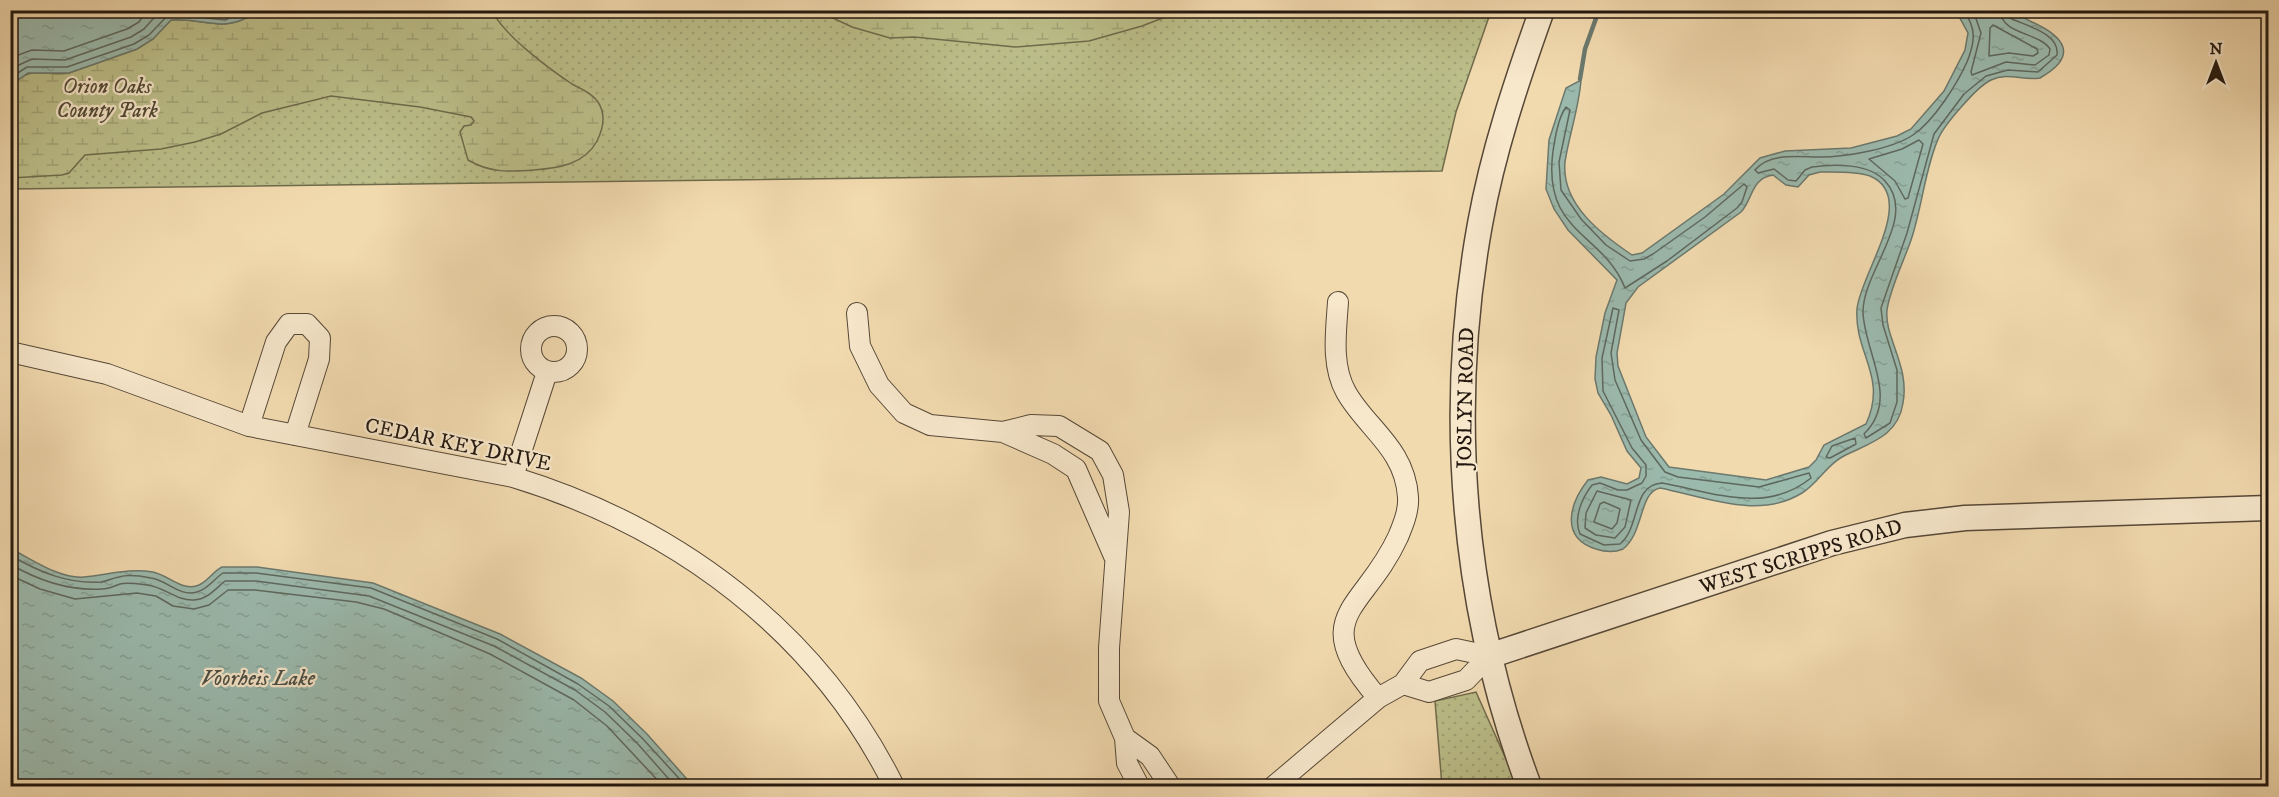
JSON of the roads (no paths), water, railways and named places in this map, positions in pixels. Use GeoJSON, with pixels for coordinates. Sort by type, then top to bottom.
{"type":"FeatureCollection","features":[{"type":"Feature","properties":{"kind":"street","name":"JOSLYN ROAD"},"geometry":{"type":"LineString","coordinates":[[1529,786],[1505,719],[1488,656],[1472,568],[1462,428],[1464,349],[1480,224],[1492,167],[1542,10]]}},
{"type":"Feature","properties":{"kind":"street"},"geometry":{"type":"LineString","coordinates":[[1338,302],[1336,334],[1339,375],[1346,393],[1389,443],[1408,497],[1405,521],[1392,550],[1345,619],[1343,643],[1355,672],[1378,698]]}},
{"type":"Feature","properties":{"kind":"street"},"geometry":{"type":"LineString","coordinates":[[857,313],[860,346],[879,386],[904,413],[930,425],[1003,432],[1053,454],[1076,469],[1116,559]]}},
{"type":"Feature","properties":{"kind":"street"},"geometry":{"type":"LineString","coordinates":[[249,426],[276,342],[289,324],[307,324],[320,338],[318,359],[295,435]]}},
{"type":"Feature","properties":{"kind":"street","name":"CEDAR KEY DRIVE"},"geometry":{"type":"LineString","coordinates":[[10,352],[107,374],[249,426],[513,477],[555,489],[614,515],[675,548],[728,583],[770,619],[822,676],[874,747],[894,786]]}},
{"type":"Feature","properties":{"kind":"street"},"geometry":{"type":"LineString","coordinates":[[513,477],[547,372]]}},
{"type":"Feature","properties":{"kind":"street"},"geometry":{"type":"LineString","coordinates":[[1003,432],[1031,425],[1059,426],[1100,451],[1113,475],[1118,503],[1109,648],[1109,700],[1125,738],[1127,763],[1138,786]]}},
{"type":"Feature","properties":{"kind":"street","name":"WEST SCRIPPS ROAD"},"geometry":{"type":"LineString","coordinates":[[1402,684],[1429,692],[1466,680],[1488,656],[1832,543],[1905,525],[1965,518],[2268,508]]}},
{"type":"Feature","properties":{"kind":"street"},"geometry":{"type":"LineString","coordinates":[[1274,786],[1378,698],[1402,684],[1420,661],[1456,649],[1488,656]]}},
{"type":"Feature","properties":{"kind":"street"},"geometry":{"type":"LineString","coordinates":[[1125,738],[1150,756],[1170,786]]}},
{"type":"Feature","properties":{"kind":"water"},"geometry":{"type":"Polygon","coordinates":[[[2007,10],[2053,34],[2063,47],[2063,55],[2052,70],[2040,78],[2003,77],[1987,82],[1957,112],[1939,137],[1912,237],[1894,283],[1887,310],[1889,331],[1900,364],[1904,389],[1900,415],[1895,424],[1881,438],[1836,461],[1808,489],[1785,501],[1750,506],[1714,501],[1660,488],[1648,497],[1635,533],[1623,549],[1606,551],[1585,544],[1577,537],[1571,519],[1581,489],[1588,480],[1601,477],[1627,484],[1639,478],[1641,468],[1627,451],[1598,393],[1595,379],[1596,357],[1605,313],[1617,280],[1568,230],[1554,209],[1546,189],[1549,140],[1566,88],[1581,80],[1565,162],[1565,177],[1569,191],[1585,216],[1608,238],[1632,255],[1642,253],[1724,194],[1760,158],[1785,151],[1851,148],[1897,136],[1911,129],[1944,91],[1965,50],[1968,33],[1956,11],[2007,10]],[[1820,172],[1809,175],[1798,187],[1786,185],[1773,175],[1760,180],[1741,212],[1638,287],[1626,303],[1617,353],[1618,366],[1646,437],[1669,467],[1766,480],[1809,467],[1816,460],[1824,445],[1866,424],[1872,407],[1872,378],[1860,339],[1857,309],[1860,294],[1883,237],[1888,218],[1889,201],[1884,186],[1870,176],[1820,172]]]}},
{"type":"Feature","properties":{"kind":"water"},"geometry":{"type":"Polygon","coordinates":[[[10,11],[258,11],[246,18],[225,24],[171,20],[153,39],[137,49],[69,73],[28,73],[11,85],[10,11]]]}},
{"type":"Feature","properties":{"kind":"water","name":"Voorheis Lake"},"geometry":{"type":"Polygon","coordinates":[[[11,549],[55,572],[75,577],[144,571],[153,572],[190,587],[203,583],[222,567],[257,567],[373,583],[500,634],[581,678],[613,701],[647,734],[693,786],[11,786],[11,549]]]}},
{"type":"Feature","properties":{"kind":"waterway"},"geometry":{"type":"LineString","coordinates":[[1580,79],[1585,49],[1599,10]]}},
{"type":"Feature","properties":{"kind":"park label","name":"Orion Oaks County Park"},"geometry":{"type":"Point","coordinates":[107,99]}}]}
